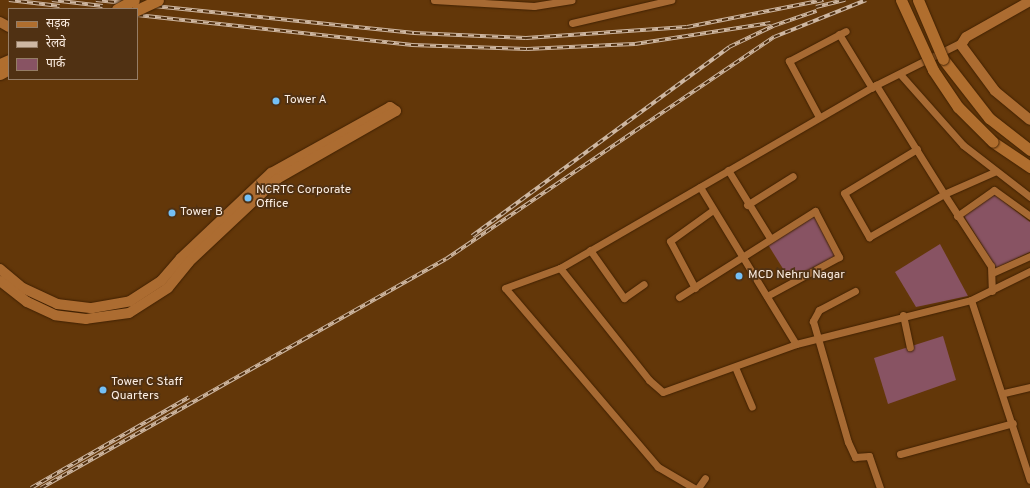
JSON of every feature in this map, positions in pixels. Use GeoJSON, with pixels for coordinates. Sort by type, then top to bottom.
{"type":"FeatureCollection","features":[{"type":"Feature","properties":{"kind":"main road"},"geometry":{"type":"LineString","coordinates":[[119,8],[134,0]]}},
{"type":"Feature","properties":{"kind":"main road"},"geometry":{"type":"LineString","coordinates":[[138,10],[158,0]]}},
{"type":"Feature","properties":{"kind":"main road"},"geometry":{"type":"LineString","coordinates":[[902,0],[933,70],[958,107],[993,142],[1030,167]]}},
{"type":"Feature","properties":{"kind":"main road"},"geometry":{"type":"LineString","coordinates":[[918,0],[943,59],[985,113],[1012,139],[1030,150]]}},
{"type":"Feature","properties":{"kind":"main road"},"geometry":{"type":"LineString","coordinates":[[1030,1],[962,42],[961,47],[995,91],[1030,120]]}},
{"type":"Feature","properties":{"kind":"main road"},"geometry":{"type":"LineString","coordinates":[[0,269],[23,288],[57,304],[92,308],[130,301],[161,281],[181,258],[271,173],[390,107],[396,111],[276,179],[189,262],[168,288],[129,313],[86,319],[56,315],[27,302],[0,281]]}},
{"type":"Feature","properties":{"kind":"street"},"geometry":{"type":"LineString","coordinates":[[434,0],[534,6],[572,0]]}},
{"type":"Feature","properties":{"kind":"street"},"geometry":{"type":"LineString","coordinates":[[572,23],[671,0]]}},
{"type":"Feature","properties":{"kind":"street"},"geometry":{"type":"LineString","coordinates":[[819,118],[789,61],[842,32],[874,86],[917,149],[992,273],[992,291]]}},
{"type":"Feature","properties":{"kind":"street"},"geometry":{"type":"LineString","coordinates":[[694,488],[658,467],[505,288],[560,268],[874,86],[962,42]]}},
{"type":"Feature","properties":{"kind":"street"},"geometry":{"type":"LineString","coordinates":[[900,74],[941,124],[994,172],[1030,197]]}},
{"type":"Feature","properties":{"kind":"street"},"geometry":{"type":"LineString","coordinates":[[917,149],[844,193],[869,237],[944,194],[994,172]]}},
{"type":"Feature","properties":{"kind":"street"},"geometry":{"type":"LineString","coordinates":[[728,170],[747,205],[770,238]]}},
{"type":"Feature","properties":{"kind":"street"},"geometry":{"type":"LineString","coordinates":[[747,205],[793,176]]}},
{"type":"Feature","properties":{"kind":"street"},"geometry":{"type":"LineString","coordinates":[[700,187],[713,210],[745,256],[796,344]]}},
{"type":"Feature","properties":{"kind":"street"},"geometry":{"type":"LineString","coordinates":[[957,216],[994,190],[1030,216]]}},
{"type":"Feature","properties":{"kind":"street"},"geometry":{"type":"LineString","coordinates":[[694,288],[670,241],[713,210]]}},
{"type":"Feature","properties":{"kind":"street"},"geometry":{"type":"LineString","coordinates":[[679,297],[745,256],[770,238],[815,211],[840,255],[767,296]]}},
{"type":"Feature","properties":{"kind":"street"},"geometry":{"type":"LineString","coordinates":[[590,250],[624,298],[644,284]]}},
{"type":"Feature","properties":{"kind":"street"},"geometry":{"type":"LineString","coordinates":[[992,273],[1030,256]]}},
{"type":"Feature","properties":{"kind":"street"},"geometry":{"type":"LineString","coordinates":[[560,268],[656,388],[671,391],[796,344],[820,340],[903,315],[971,300],[1030,271]]}},
{"type":"Feature","properties":{"kind":"street"},"geometry":{"type":"LineString","coordinates":[[855,291],[815,314],[813,322],[820,340],[848,442],[855,457],[869,456],[880,488]]}},
{"type":"Feature","properties":{"kind":"street"},"geometry":{"type":"LineString","coordinates":[[971,300],[1004,393],[1030,480]]}},
{"type":"Feature","properties":{"kind":"street"},"geometry":{"type":"LineString","coordinates":[[903,315],[910,347]]}},
{"type":"Feature","properties":{"kind":"street"},"geometry":{"type":"LineString","coordinates":[[735,367],[752,407]]}},
{"type":"Feature","properties":{"kind":"street"},"geometry":{"type":"LineString","coordinates":[[1004,393],[1030,387]]}},
{"type":"Feature","properties":{"kind":"street"},"geometry":{"type":"LineString","coordinates":[[900,454],[1013,423]]}},
{"type":"Feature","properties":{"kind":"street"},"geometry":{"type":"LineString","coordinates":[[698,488],[705,478]]}},
{"type":"Feature","properties":{"kind":"green space"},"geometry":{"type":"Polygon","coordinates":[[[994,194],[1030,222],[1030,252],[996,268],[964,216],[994,194]]]}},
{"type":"Feature","properties":{"kind":"green space"},"geometry":{"type":"Polygon","coordinates":[[[812,212],[839,255],[790,280],[767,243],[812,212]]]}},
{"type":"Feature","properties":{"kind":"green space"},"geometry":{"type":"Polygon","coordinates":[[[940,244],[968,296],[916,307],[895,272],[940,244]]]}},
{"type":"Feature","properties":{"kind":"green space"},"geometry":{"type":"Polygon","coordinates":[[[943,336],[956,380],[888,404],[874,358],[943,336]]]}},
{"type":"Feature","properties":{"kind":"railway"},"geometry":{"type":"LineString","coordinates":[[9,0],[60,6]]}},
{"type":"Feature","properties":{"kind":"railway"},"geometry":{"type":"LineString","coordinates":[[52,0],[103,6]]}},
{"type":"Feature","properties":{"kind":"railway"},"geometry":{"type":"LineString","coordinates":[[96,0],[414,33],[526,38],[687,27],[823,0]]}},
{"type":"Feature","properties":{"kind":"railway"},"geometry":{"type":"LineString","coordinates":[[816,7],[845,0]]}},
{"type":"Feature","properties":{"kind":"railway"},"geometry":{"type":"LineString","coordinates":[[41,488],[446,259],[774,37],[866,0]]}},
{"type":"Feature","properties":{"kind":"railway"},"geometry":{"type":"LineString","coordinates":[[472,236],[729,47],[773,26],[816,11]]}},
{"type":"Feature","properties":{"kind":"railway"},"geometry":{"type":"LineString","coordinates":[[138,15],[412,45],[527,49],[635,44],[770,23]]}},
{"type":"Feature","properties":{"kind":"railway"},"geometry":{"type":"LineString","coordinates":[[31,488],[189,397]]}},
{"type":"Feature","properties":{"kind":"place","name":"Tower A"},"geometry":{"type":"Point","coordinates":[276,101]}},
{"type":"Feature","properties":{"kind":"place","name":"NCRTC Corporate Office"},"geometry":{"type":"Point","coordinates":[248,198]}},
{"type":"Feature","properties":{"kind":"place","name":"Tower B"},"geometry":{"type":"Point","coordinates":[172,213]}},
{"type":"Feature","properties":{"kind":"place","name":"MCD Nehru Nagar"},"geometry":{"type":"Point","coordinates":[739,276]}},
{"type":"Feature","properties":{"kind":"place","name":"Tower C Staff Quarters"},"geometry":{"type":"Point","coordinates":[103,390]}}]}
